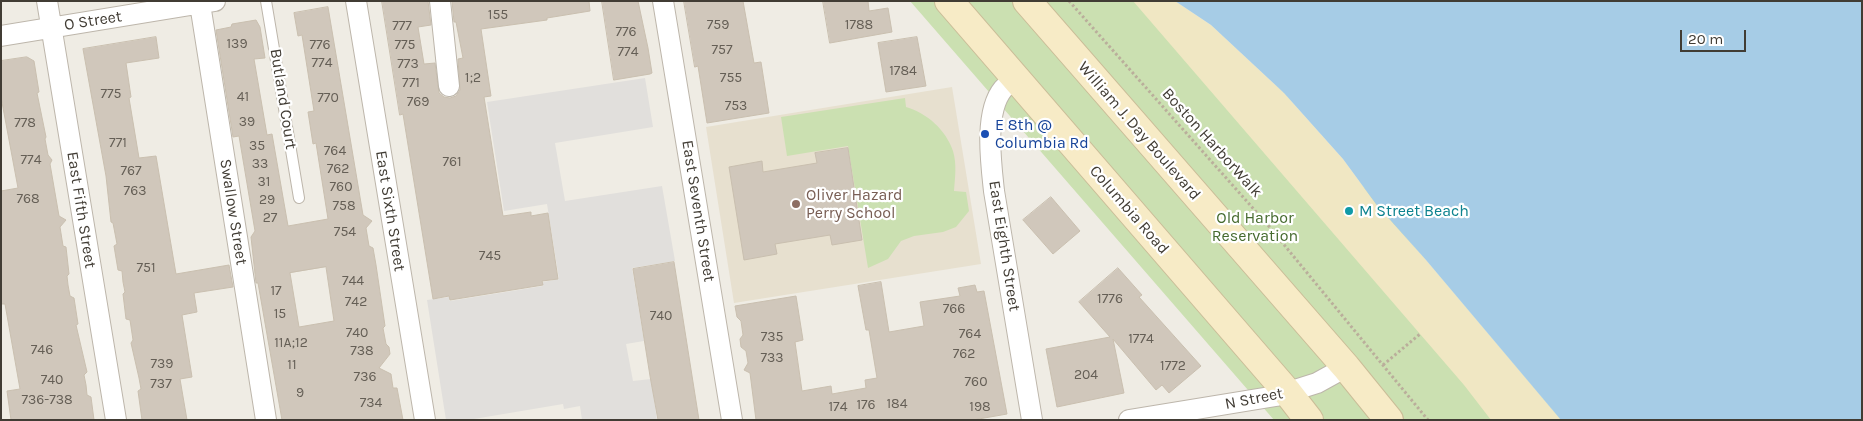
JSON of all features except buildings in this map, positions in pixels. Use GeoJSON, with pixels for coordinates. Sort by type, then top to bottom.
{"type":"FeatureCollection","features":[{"type":"Feature","properties":{"kind":"main road","name":"Columbia Road"},"geometry":{"type":"LineString","coordinates":[[949,1],[1288,393],[1309,420]]}},
{"type":"Feature","properties":{"kind":"main road","name":"William J. Day Boulevard"},"geometry":{"type":"LineString","coordinates":[[1027,1],[1346,367],[1388,420]]}},
{"type":"Feature","properties":{"kind":"street","name":"East Fifth Street"},"geometry":{"type":"LineString","coordinates":[[46,1],[116,420]]}},
{"type":"Feature","properties":{"kind":"street","name":"East Sixth Street"},"geometry":{"type":"LineString","coordinates":[[356,1],[424,420]]}},
{"type":"Feature","properties":{"kind":"street"},"geometry":{"type":"LineString","coordinates":[[440,1],[450,86]]}},
{"type":"Feature","properties":{"kind":"street","name":"East Seventh Street"},"geometry":{"type":"LineString","coordinates":[[664,1],[732,420]]}},
{"type":"Feature","properties":{"kind":"street","name":"O Street"},"geometry":{"type":"LineString","coordinates":[[1,36],[201,3]]}},
{"type":"Feature","properties":{"kind":"street","name":"Swallow Street"},"geometry":{"type":"LineString","coordinates":[[201,3],[266,420]]}},
{"type":"Feature","properties":{"kind":"street","name":"East Eighth Street"},"geometry":{"type":"LineString","coordinates":[[1015,79],[1004,88],[995,105],[991,155],[994,191],[1032,420]]}},
{"type":"Feature","properties":{"kind":"street","name":"N Street"},"geometry":{"type":"LineString","coordinates":[[1129,420],[1263,399],[1288,393],[1317,383],[1346,367]]}},
{"type":"Feature","properties":{"kind":"lane","name":"Butland Court"},"geometry":{"type":"LineString","coordinates":[[266,1],[299,198]]}},
{"type":"Feature","properties":{"kind":"path","name":"Boston HarborWalk"},"geometry":{"type":"LineString","coordinates":[[1069,1],[1267,224],[1428,420]]}},
{"type":"Feature","properties":{"kind":"path"},"geometry":{"type":"LineString","coordinates":[[1383,365],[1420,334]]}},
{"type":"Feature","properties":{"kind":"shaded area"},"geometry":{"type":"Polygon","coordinates":[[[645,78],[653,127],[555,143],[565,201],[662,186],[675,261],[632,268],[644,341],[626,344],[633,381],[651,379],[657,420],[582,420],[580,406],[564,409],[563,404],[468,420],[446,420],[427,300],[449,297],[450,301],[543,286],[543,282],[559,279],[547,204],[504,211],[487,102],[645,78]]]}},
{"type":"Feature","properties":{"kind":"shaded area"},"geometry":{"type":"Polygon","coordinates":[[[952,87],[981,264],[734,303],[706,127],[952,87]]]}},
{"type":"Feature","properties":{"kind":"green space","name":"Old Harbor Reservation"},"geometry":{"type":"Polygon","coordinates":[[[910,1],[1175,1],[1284,93],[1561,420],[1274,420],[910,1]]]}},
{"type":"Feature","properties":{"kind":"green space"},"geometry":{"type":"Polygon","coordinates":[[[905,98],[906,107],[921,113],[935,123],[950,143],[955,161],[954,191],[966,192],[969,211],[956,227],[943,232],[914,236],[901,241],[888,259],[868,268],[848,146],[787,156],[781,117],[905,98]]]}},
{"type":"Feature","properties":{"kind":"sand","name":"M Street Beach"},"geometry":{"type":"Polygon","coordinates":[[[1133,1],[1175,1],[1211,25],[1284,93],[1343,159],[1376,204],[1426,260],[1561,420],[1491,420],[1464,385],[1133,1]]]}},
{"type":"Feature","properties":{"kind":"water"},"geometry":{"type":"Polygon","coordinates":[[[1175,1],[1862,1],[1862,420],[1561,420],[1426,260],[1376,204],[1343,159],[1284,93],[1211,25],[1175,1]]]}},
{"type":"Feature","properties":{"kind":"place","name":"E 8th @ Columbia Rd"},"geometry":{"type":"Point","coordinates":[985,134]}},
{"type":"Feature","properties":{"kind":"place","name":"Oliver Hazard Perry School"},"geometry":{"type":"Point","coordinates":[796,204]}},
{"type":"Feature","properties":{"kind":"place","name":"M Street Beach"},"geometry":{"type":"Point","coordinates":[1349,211]}}]}
